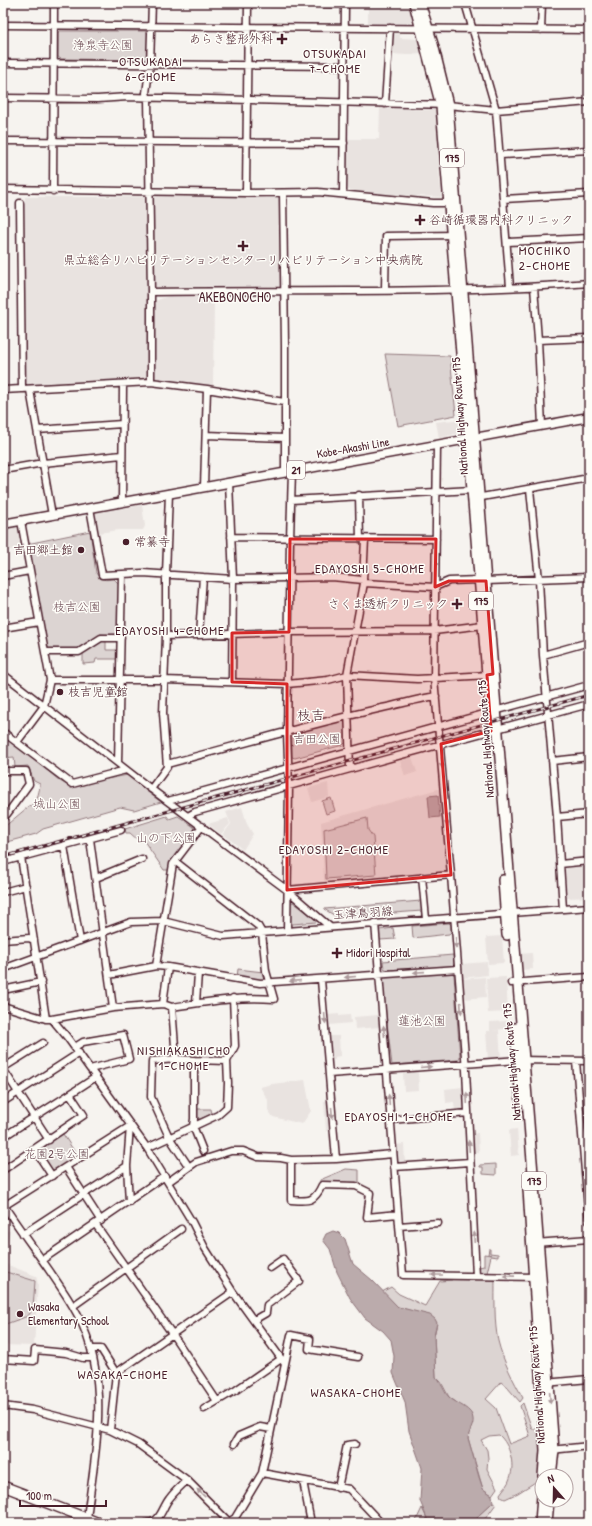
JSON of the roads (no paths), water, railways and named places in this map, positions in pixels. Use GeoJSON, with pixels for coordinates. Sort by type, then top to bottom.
{"type":"FeatureCollection","features":[{"type":"Feature","properties":{"kind":"highway","name":"National Highway Route 175"},"geometry":{"type":"LineString","coordinates":[[414,3],[424,28]]}},
{"type":"Feature","properties":{"kind":"highway","name":"National Highway Route 175"},"geometry":{"type":"LineString","coordinates":[[420,3],[424,28],[445,106],[474,495],[490,675],[535,1243],[551,1468]]}},
{"type":"Feature","properties":{"kind":"highway","name":"National Highway Route 175"},"geometry":{"type":"LineString","coordinates":[[482,580],[483,625],[490,675]]}},
{"type":"Feature","properties":{"kind":"highway","name":"National Highway Route 175"},"geometry":{"type":"LineString","coordinates":[[545,1468],[550,1450]]}},
{"type":"Feature","properties":{"kind":"highway"},"geometry":{"type":"LineString","coordinates":[[3,1486],[86,1521],[99,1523]]}},
{"type":"Feature","properties":{"kind":"highway"},"geometry":{"type":"LineString","coordinates":[[540,1523],[541,1508]]}},
{"type":"Feature","properties":{"kind":"highway"},"geometry":{"type":"LineString","coordinates":[[547,1523],[548,1508]]}},
{"type":"Feature","properties":{"kind":"main road","name":"Kobe-Akashi Line"},"geometry":{"type":"LineString","coordinates":[[3,524],[288,471],[437,446],[589,418]]}},
{"type":"Feature","properties":{"kind":"street"},"geometry":{"type":"LineString","coordinates":[[53,191],[54,3]]}},
{"type":"Feature","properties":{"kind":"street"},"geometry":{"type":"LineString","coordinates":[[151,382],[150,192],[148,98],[146,93],[150,64],[152,3]]}},
{"type":"Feature","properties":{"kind":"street"},"geometry":{"type":"LineString","coordinates":[[246,193],[248,3]]}},
{"type":"Feature","properties":{"kind":"street"},"geometry":{"type":"LineString","coordinates":[[271,3],[345,3],[343,194]]}},
{"type":"Feature","properties":{"kind":"street"},"geometry":{"type":"LineString","coordinates":[[465,3],[496,110],[508,242],[510,287]]}},
{"type":"Feature","properties":{"kind":"street"},"geometry":{"type":"LineString","coordinates":[[541,30],[542,3]]}},
{"type":"Feature","properties":{"kind":"street"},"geometry":{"type":"LineString","coordinates":[[3,25],[589,30]]}},
{"type":"Feature","properties":{"kind":"street"},"geometry":{"type":"LineString","coordinates":[[385,104],[390,28]]}},
{"type":"Feature","properties":{"kind":"street"},"geometry":{"type":"LineString","coordinates":[[3,63],[344,66]]}},
{"type":"Feature","properties":{"kind":"street"},"geometry":{"type":"LineString","coordinates":[[3,98],[98,99],[128,96],[148,98],[445,106],[496,110],[589,102]]}},
{"type":"Feature","properties":{"kind":"street"},"geometry":{"type":"LineString","coordinates":[[3,141],[344,144]]}},
{"type":"Feature","properties":{"kind":"street"},"geometry":{"type":"LineString","coordinates":[[501,155],[589,150]]}},
{"type":"Feature","properties":{"kind":"street"},"geometry":{"type":"LineString","coordinates":[[3,189],[246,193],[318,192],[433,203],[452,203]]}},
{"type":"Feature","properties":{"kind":"street"},"geometry":{"type":"LineString","coordinates":[[283,193],[285,346],[284,402],[285,438],[291,500],[287,684],[287,768],[289,786],[287,931]]}},
{"type":"Feature","properties":{"kind":"street"},"geometry":{"type":"LineString","coordinates":[[504,199],[589,194]]}},
{"type":"Feature","properties":{"kind":"street"},"geometry":{"type":"LineString","coordinates":[[20,203],[22,389]]}},
{"type":"Feature","properties":{"kind":"street"},"geometry":{"type":"LineString","coordinates":[[385,290],[386,236],[455,235]]}},
{"type":"Feature","properties":{"kind":"street"},"geometry":{"type":"LineString","coordinates":[[508,242],[589,238]]}},
{"type":"Feature","properties":{"kind":"street"},"geometry":{"type":"LineString","coordinates":[[151,292],[459,290],[589,283]]}},
{"type":"Feature","properties":{"kind":"street"},"geometry":{"type":"LineString","coordinates":[[534,287],[542,426]]}},
{"type":"Feature","properties":{"kind":"street"},"geometry":{"type":"LineString","coordinates":[[538,340],[589,338]]}},
{"type":"Feature","properties":{"kind":"street"},"geometry":{"type":"LineString","coordinates":[[3,390],[30,390],[151,382],[207,389],[284,402]]}},
{"type":"Feature","properties":{"kind":"street"},"geometry":{"type":"LineString","coordinates":[[122,502],[123,384]]}},
{"type":"Feature","properties":{"kind":"street"},"geometry":{"type":"LineString","coordinates":[[204,487],[207,389]]}},
{"type":"Feature","properties":{"kind":"street"},"geometry":{"type":"LineString","coordinates":[[30,390],[52,514]]}},
{"type":"Feature","properties":{"kind":"street"},"geometry":{"type":"LineString","coordinates":[[37,430],[122,424]]}},
{"type":"Feature","properties":{"kind":"street"},"geometry":{"type":"LineString","coordinates":[[206,435],[285,438]]}},
{"type":"Feature","properties":{"kind":"street"},"geometry":{"type":"LineString","coordinates":[[437,446],[434,678],[441,744],[465,1064],[476,1276]]}},
{"type":"Feature","properties":{"kind":"street"},"geometry":{"type":"LineString","coordinates":[[3,470],[43,463],[122,455]]}},
{"type":"Feature","properties":{"kind":"street"},"geometry":{"type":"LineString","coordinates":[[291,500],[359,495],[436,492],[474,495],[530,489],[589,478]]}},
{"type":"Feature","properties":{"kind":"street"},"geometry":{"type":"LineString","coordinates":[[229,482],[233,579],[232,682]]}},
{"type":"Feature","properties":{"kind":"street"},"geometry":{"type":"LineString","coordinates":[[530,489],[539,580],[546,698],[557,817],[563,909]]}},
{"type":"Feature","properties":{"kind":"street"},"geometry":{"type":"LineString","coordinates":[[152,789],[167,767],[163,713],[169,494]]}},
{"type":"Feature","properties":{"kind":"street"},"geometry":{"type":"LineString","coordinates":[[350,769],[347,675],[356,631],[363,582],[363,539],[359,495]]}},
{"type":"Feature","properties":{"kind":"street"},"geometry":{"type":"LineString","coordinates":[[90,508],[102,576],[143,573],[233,579],[332,577],[363,582],[435,587],[449,581],[539,580],[589,577]]}},
{"type":"Feature","properties":{"kind":"street"},"geometry":{"type":"LineString","coordinates":[[17,742],[44,706],[50,680],[29,571],[21,520]]}},
{"type":"Feature","properties":{"kind":"street"},"geometry":{"type":"LineString","coordinates":[[231,537],[290,539],[436,539]]}},
{"type":"Feature","properties":{"kind":"street"},"geometry":{"type":"LineString","coordinates":[[3,576],[29,571]]}},
{"type":"Feature","properties":{"kind":"street"},"geometry":{"type":"LineString","coordinates":[[118,763],[122,575]]}},
{"type":"Feature","properties":{"kind":"street"},"geometry":{"type":"LineString","coordinates":[[199,635],[203,577]]}},
{"type":"Feature","properties":{"kind":"street"},"geometry":{"type":"LineString","coordinates":[[3,628],[39,622]]}},
{"type":"Feature","properties":{"kind":"street"},"geometry":{"type":"LineString","coordinates":[[166,636],[232,633],[434,631],[483,625]]}},
{"type":"Feature","properties":{"kind":"street"},"geometry":{"type":"LineString","coordinates":[[45,652],[79,652],[101,638],[121,638]]}},
{"type":"Feature","properties":{"kind":"street"},"geometry":{"type":"LineString","coordinates":[[543,655],[589,642]]}},
{"type":"Feature","properties":{"kind":"street"},"geometry":{"type":"LineString","coordinates":[[3,674],[168,802],[287,890],[330,927]]}},
{"type":"Feature","properties":{"kind":"street"},"geometry":{"type":"LineString","coordinates":[[50,680],[120,679],[287,684],[328,680],[347,675],[417,679],[490,675]]}},
{"type":"Feature","properties":{"kind":"street"},"geometry":{"type":"LineString","coordinates":[[168,802],[350,750],[493,713],[589,685]]}},
{"type":"Feature","properties":{"kind":"street"},"geometry":{"type":"LineString","coordinates":[[167,764],[348,716],[385,708],[416,699],[436,696]]}},
{"type":"Feature","properties":{"kind":"street"},"geometry":{"type":"LineString","coordinates":[[188,816],[289,786],[589,704]]}},
{"type":"Feature","properties":{"kind":"street"},"geometry":{"type":"LineString","coordinates":[[3,732],[72,784],[126,770]]}},
{"type":"Feature","properties":{"kind":"street"},"geometry":{"type":"LineString","coordinates":[[552,761],[589,757]]}},
{"type":"Feature","properties":{"kind":"street"},"geometry":{"type":"LineString","coordinates":[[3,770],[26,771],[29,784],[3,818]]}},
{"type":"Feature","properties":{"kind":"street"},"geometry":{"type":"LineString","coordinates":[[557,817],[589,814]]}},
{"type":"Feature","properties":{"kind":"street"},"geometry":{"type":"LineString","coordinates":[[156,966],[173,864],[202,826]]}},
{"type":"Feature","properties":{"kind":"street"},"geometry":{"type":"LineString","coordinates":[[3,862],[121,830]]}},
{"type":"Feature","properties":{"kind":"street"},"geometry":{"type":"LineString","coordinates":[[90,839],[104,932],[113,1008]]}},
{"type":"Feature","properties":{"kind":"street"},"geometry":{"type":"LineString","coordinates":[[64,846],[80,941]]}},
{"type":"Feature","properties":{"kind":"street"},"geometry":{"type":"LineString","coordinates":[[21,857],[41,982],[49,1019],[79,1053],[147,1148],[192,1222],[205,1248],[233,1292],[283,1361]]}},
{"type":"Feature","properties":{"kind":"street"},"geometry":{"type":"LineString","coordinates":[[96,878],[142,859]]}},
{"type":"Feature","properties":{"kind":"street"},"geometry":{"type":"LineString","coordinates":[[560,864],[589,861]]}},
{"type":"Feature","properties":{"kind":"street"},"geometry":{"type":"LineString","coordinates":[[3,1006],[49,1019],[113,1008],[163,1004],[172,1007],[233,998],[274,999],[266,971],[262,933],[258,926],[176,862]]}},
{"type":"Feature","properties":{"kind":"street"},"geometry":{"type":"LineString","coordinates":[[287,890],[451,875]]}},
{"type":"Feature","properties":{"kind":"street"},"geometry":{"type":"LineString","coordinates":[[422,877],[426,920]]}},
{"type":"Feature","properties":{"kind":"street"},"geometry":{"type":"LineString","coordinates":[[3,892],[26,886]]}},
{"type":"Feature","properties":{"kind":"street","name":"玉津鳥羽線"},"geometry":{"type":"LineString","coordinates":[[3,969],[131,922],[163,921],[223,936],[508,912],[589,907]]}},
{"type":"Feature","properties":{"kind":"street"},"geometry":{"type":"LineString","coordinates":[[375,923],[403,1275],[537,1277]]}},
{"type":"Feature","properties":{"kind":"street"},"geometry":{"type":"LineString","coordinates":[[3,940],[29,938],[34,940]]}},
{"type":"Feature","properties":{"kind":"street"},"geometry":{"type":"LineString","coordinates":[[109,974],[156,966],[260,983],[269,983],[458,969]]}},
{"type":"Feature","properties":{"kind":"street"},"geometry":{"type":"LineString","coordinates":[[163,1004],[168,967]]}},
{"type":"Feature","properties":{"kind":"street"},"geometry":{"type":"LineString","coordinates":[[196,1004],[198,973]]}},
{"type":"Feature","properties":{"kind":"street"},"geometry":{"type":"LineString","coordinates":[[514,983],[589,977]]}},
{"type":"Feature","properties":{"kind":"street"},"geometry":{"type":"LineString","coordinates":[[322,980],[336,1159]]}},
{"type":"Feature","properties":{"kind":"street"},"geometry":{"type":"LineString","coordinates":[[3,990],[41,982]]}},
{"type":"Feature","properties":{"kind":"street"},"geometry":{"type":"LineString","coordinates":[[147,1148],[218,1114],[227,1106],[227,1061],[235,1046],[233,998]]}},
{"type":"Feature","properties":{"kind":"street"},"geometry":{"type":"LineString","coordinates":[[172,1007],[176,1059]]}},
{"type":"Feature","properties":{"kind":"street"},"geometry":{"type":"LineString","coordinates":[[74,1047],[83,1042],[123,1035],[129,1059],[90,1069]]}},
{"type":"Feature","properties":{"kind":"street"},"geometry":{"type":"LineString","coordinates":[[43,1043],[3,1068],[49,1140]]}},
{"type":"Feature","properties":{"kind":"street"},"geometry":{"type":"LineString","coordinates":[[3,1102],[79,1053]]}},
{"type":"Feature","properties":{"kind":"street"},"geometry":{"type":"LineString","coordinates":[[189,1167],[169,1137],[151,1097],[152,1061],[176,1059],[227,1061]]}},
{"type":"Feature","properties":{"kind":"street"},"geometry":{"type":"LineString","coordinates":[[194,1060],[193,1126],[203,1151]]}},
{"type":"Feature","properties":{"kind":"street"},"geometry":{"type":"LineString","coordinates":[[329,1074],[520,1060],[589,1061]]}},
{"type":"Feature","properties":{"kind":"street"},"geometry":{"type":"LineString","coordinates":[[576,1061],[589,1221]]}},
{"type":"Feature","properties":{"kind":"street"},"geometry":{"type":"LineString","coordinates":[[3,1137],[96,1077]]}},
{"type":"Feature","properties":{"kind":"street"},"geometry":{"type":"LineString","coordinates":[[3,1170],[84,1116],[70,1094]]}},
{"type":"Feature","properties":{"kind":"street"},"geometry":{"type":"LineString","coordinates":[[391,1120],[468,1113]]}},
{"type":"Feature","properties":{"kind":"street"},"geometry":{"type":"LineString","coordinates":[[129,1202],[127,1166],[130,1126]]}},
{"type":"Feature","properties":{"kind":"street"},"geometry":{"type":"LineString","coordinates":[[86,1521],[99,1427],[98,1388],[91,1349],[73,1306],[4,1205],[130,1126]]}},
{"type":"Feature","properties":{"kind":"street"},"geometry":{"type":"LineString","coordinates":[[35,1150],[52,1176]]}},
{"type":"Feature","properties":{"kind":"street"},"geometry":{"type":"LineString","coordinates":[[42,1260],[129,1202],[196,1162],[231,1151],[243,1151],[258,1157],[291,1160],[336,1159],[393,1154]]}},
{"type":"Feature","properties":{"kind":"street"},"geometry":{"type":"LineString","coordinates":[[291,1160],[291,1200],[309,1201],[317,1196],[322,1185],[356,1186],[370,1193],[367,1217],[398,1214]]}},
{"type":"Feature","properties":{"kind":"street"},"geometry":{"type":"LineString","coordinates":[[394,1167],[470,1162]]}},
{"type":"Feature","properties":{"kind":"street"},"geometry":{"type":"LineString","coordinates":[[23,1234],[127,1166]]}},
{"type":"Feature","properties":{"kind":"street"},"geometry":{"type":"LineString","coordinates":[[66,1167],[126,1268],[173,1334],[217,1401]]}},
{"type":"Feature","properties":{"kind":"street"},"geometry":{"type":"LineString","coordinates":[[399,1226],[438,1223]]}},
{"type":"Feature","properties":{"kind":"street"},"geometry":{"type":"LineString","coordinates":[[73,1306],[181,1229]]}},
{"type":"Feature","properties":{"kind":"street"},"geometry":{"type":"LineString","coordinates":[[535,1243],[589,1239]]}},
{"type":"Feature","properties":{"kind":"street"},"geometry":{"type":"LineString","coordinates":[[254,1320],[266,1313],[267,1305],[299,1281],[283,1259],[270,1268]]}},
{"type":"Feature","properties":{"kind":"street"},"geometry":{"type":"LineString","coordinates":[[116,1373],[233,1292]]}},
{"type":"Feature","properties":{"kind":"street"},"geometry":{"type":"LineString","coordinates":[[3,1406],[33,1410],[110,1430],[138,1444],[187,1480],[229,1522],[235,1518],[262,1473],[283,1361],[291,1335],[310,1340],[309,1349],[358,1357]]}},
{"type":"Feature","properties":{"kind":"street"},"geometry":{"type":"LineString","coordinates":[[91,1349],[101,1349],[116,1373],[110,1430]]}},
{"type":"Feature","properties":{"kind":"street"},"geometry":{"type":"LineString","coordinates":[[3,1359],[34,1361],[35,1350],[66,1353],[83,1358],[93,1358]]}},
{"type":"Feature","properties":{"kind":"street"},"geometry":{"type":"LineString","coordinates":[[204,1409],[283,1361]]}},
{"type":"Feature","properties":{"kind":"street"},"geometry":{"type":"LineString","coordinates":[[545,1383],[589,1379]]}},
{"type":"Feature","properties":{"kind":"street"},"geometry":{"type":"LineString","coordinates":[[234,1444],[239,1436],[260,1427],[271,1429]]}},
{"type":"Feature","properties":{"kind":"street"},"geometry":{"type":"LineString","coordinates":[[338,1488],[347,1445],[355,1444]]}},
{"type":"Feature","properties":{"kind":"street"},"geometry":{"type":"LineString","coordinates":[[550,1450],[589,1446]]}},
{"type":"Feature","properties":{"kind":"street"},"geometry":{"type":"LineString","coordinates":[[262,1473],[338,1488],[349,1488],[381,1523]]}},
{"type":"Feature","properties":{"kind":"street"},"geometry":{"type":"LineString","coordinates":[[147,1523],[152,1523],[157,1520],[169,1499],[187,1480]]}},
{"type":"Feature","properties":{"kind":"street"},"geometry":{"type":"LineString","coordinates":[[303,1481],[311,1523]]}},
{"type":"Feature","properties":{"kind":"railway"},"geometry":{"type":"LineString","coordinates":[[3,857],[589,695]]}},
{"type":"Feature","properties":{"kind":"place","name":"あらき整形外科"},"geometry":{"type":"Point","coordinates":[282,39]}},
{"type":"Feature","properties":{"kind":"place","name":"谷崎循環器内科クリニック"},"geometry":{"type":"Point","coordinates":[420,220]}},
{"type":"Feature","properties":{"kind":"place","name":"県立総合リハビリテーションセンターリハビリテーション中央病院"},"geometry":{"type":"Point","coordinates":[243,246]}},
{"type":"Feature","properties":{"kind":"place","name":"常纂寺"},"geometry":{"type":"Point","coordinates":[126,542]}},
{"type":"Feature","properties":{"kind":"place","name":"吉田郷土館"},"geometry":{"type":"Point","coordinates":[81,550]}},
{"type":"Feature","properties":{"kind":"place","name":"さくま透析クリニック"},"geometry":{"type":"Point","coordinates":[457,604]}},
{"type":"Feature","properties":{"kind":"place","name":"枝吉児童館"},"geometry":{"type":"Point","coordinates":[60,692]}},
{"type":"Feature","properties":{"kind":"place","name":"Midori Hospital"},"geometry":{"type":"Point","coordinates":[337,953]}},
{"type":"Feature","properties":{"kind":"place","name":"Wasaka Elementary School"},"geometry":{"type":"Point","coordinates":[20,1314]}},
{"type":"Feature","properties":{"kind":"district","name":"OTSUKADAI 7-CHOME"},"geometry":{"type":"Point","coordinates":[335,60]}},
{"type":"Feature","properties":{"kind":"district","name":"OTSUKADAI 6-CHOME"},"geometry":{"type":"Point","coordinates":[151,68]}},
{"type":"Feature","properties":{"kind":"district","name":"MOCHIKO 2-CHOME"},"geometry":{"type":"Point","coordinates":[545,258]}},
{"type":"Feature","properties":{"kind":"district","name":"AKEBONOCHO"},"geometry":{"type":"Point","coordinates":[235,297]}},
{"type":"Feature","properties":{"kind":"district","name":"EDAYOSHI 5-CHOME"},"geometry":{"type":"Point","coordinates":[370,568]}},
{"type":"Feature","properties":{"kind":"district","name":"EDAYOSHI 4-CHOME"},"geometry":{"type":"Point","coordinates":[170,630]}},
{"type":"Feature","properties":{"kind":"district","name":"枝吉"},"geometry":{"type":"Point","coordinates":[311,715]}},
{"type":"Feature","properties":{"kind":"district","name":"EDAYOSHI 2-CHOME"},"geometry":{"type":"Point","coordinates":[334,849]}},
{"type":"Feature","properties":{"kind":"district","name":"NISHIAKASHICHO 1-CHOME"},"geometry":{"type":"Point","coordinates":[184,1058]}},
{"type":"Feature","properties":{"kind":"district","name":"EDAYOSHI 1-CHOME"},"geometry":{"type":"Point","coordinates":[399,1116]}},
{"type":"Feature","properties":{"kind":"district","name":"WASAKA-CHOME"},"geometry":{"type":"Point","coordinates":[123,1374]}},
{"type":"Feature","properties":{"kind":"district","name":"WASAKA-CHOME"},"geometry":{"type":"Point","coordinates":[356,1392]}},
{"type":"Feature","properties":{"kind":"park label","name":"浄泉寺公園"},"geometry":{"type":"Point","coordinates":[103,45]}},
{"type":"Feature","properties":{"kind":"park label","name":"枝吉公園"},"geometry":{"type":"Point","coordinates":[77,607]}},
{"type":"Feature","properties":{"kind":"park label","name":"吉田公園"},"geometry":{"type":"Point","coordinates":[317,739]}},
{"type":"Feature","properties":{"kind":"park label","name":"城山公園"},"geometry":{"type":"Point","coordinates":[57,804]}},
{"type":"Feature","properties":{"kind":"park label","name":"山の下公園"},"geometry":{"type":"Point","coordinates":[166,838]}},
{"type":"Feature","properties":{"kind":"park label","name":"蓮池公園"},"geometry":{"type":"Point","coordinates":[422,1021]}},
{"type":"Feature","properties":{"kind":"park label","name":"花園2号公園"},"geometry":{"type":"Point","coordinates":[57,1154]}}]}
